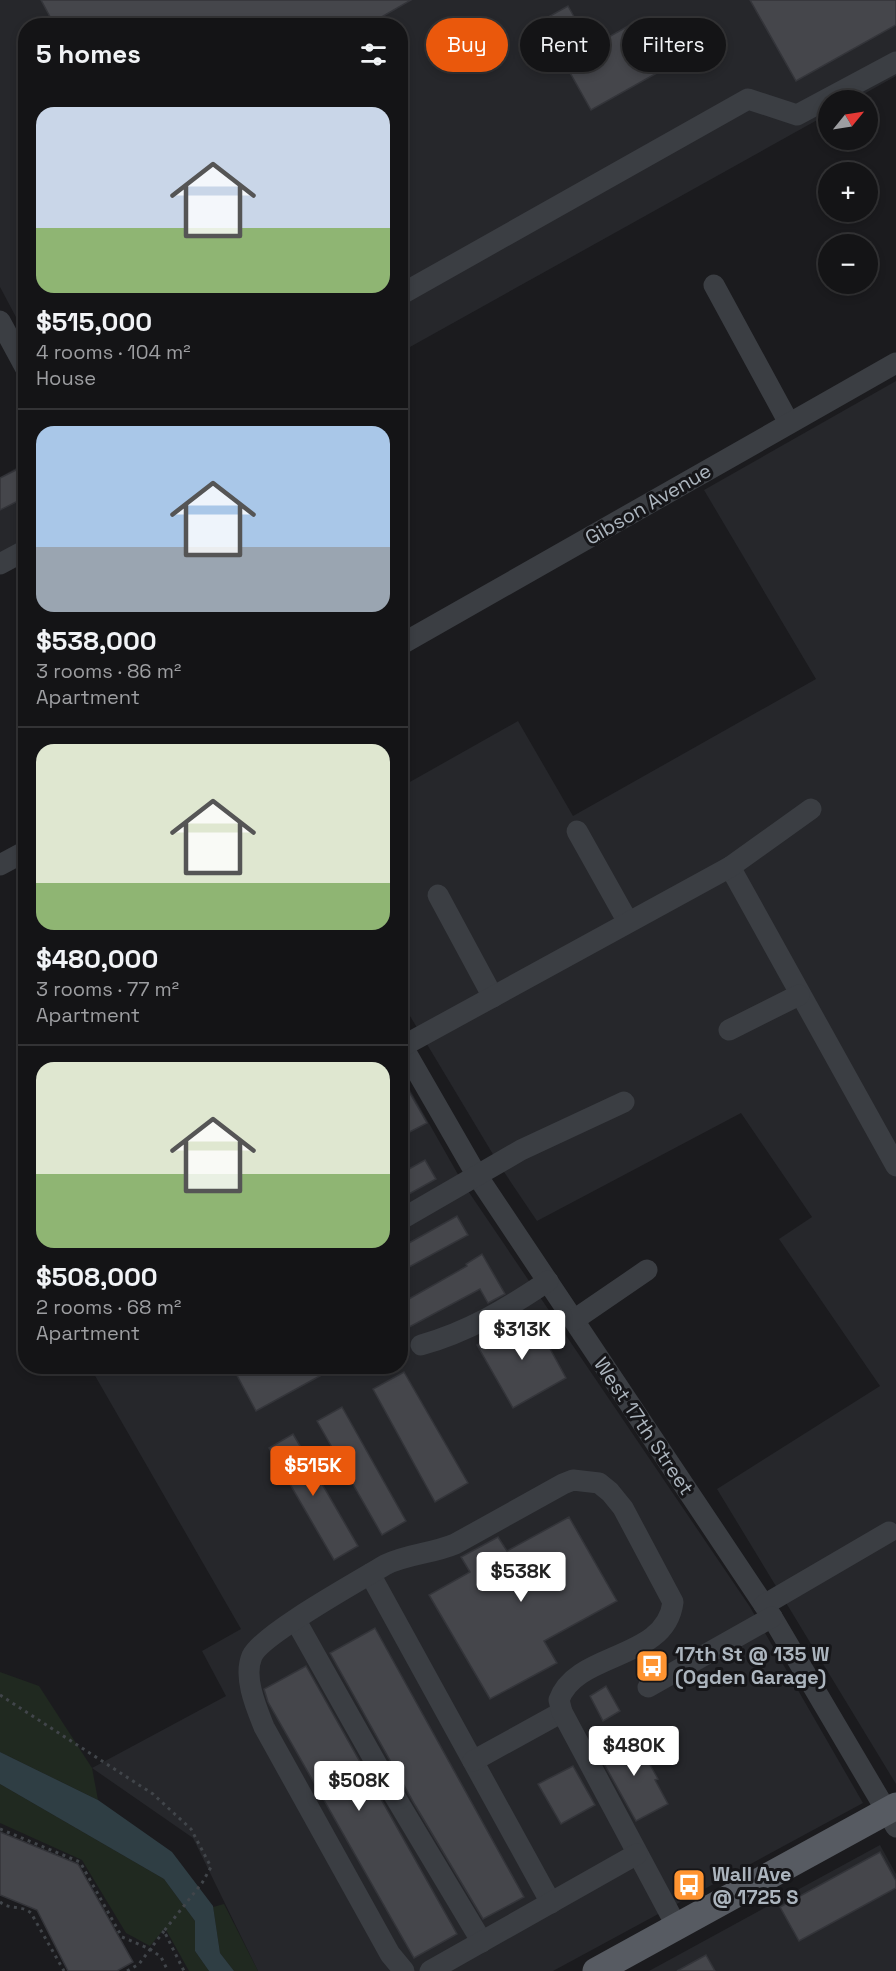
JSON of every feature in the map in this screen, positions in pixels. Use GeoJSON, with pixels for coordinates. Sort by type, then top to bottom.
{"type":"FeatureCollection","features":[{"type":"Feature","properties":{"kind":"main road"},"geometry":{"type":"LineString","coordinates":[[596,1971],[892,1815]]}},
{"type":"Feature","properties":{"kind":"street"},"geometry":{"type":"LineString","coordinates":[[408,290],[748,99],[797,115],[896,62]]}},
{"type":"Feature","properties":{"kind":"street"},"geometry":{"type":"LineString","coordinates":[[714,285],[789,423]]}},
{"type":"Feature","properties":{"kind":"street"},"geometry":{"type":"LineString","coordinates":[[0,321],[18,354]]}},
{"type":"Feature","properties":{"kind":"street","name":"Gibson Avenue"},"geometry":{"type":"LineString","coordinates":[[408,640],[896,363]]}},
{"type":"Feature","properties":{"kind":"street"},"geometry":{"type":"LineString","coordinates":[[0,564],[18,554]]}},
{"type":"Feature","properties":{"kind":"street"},"geometry":{"type":"LineString","coordinates":[[408,1041],[730,867],[812,808]]}},
{"type":"Feature","properties":{"kind":"street"},"geometry":{"type":"LineString","coordinates":[[577,831],[628,922]]}},
{"type":"Feature","properties":{"kind":"street"},"geometry":{"type":"LineString","coordinates":[[0,865],[18,855]]}},
{"type":"Feature","properties":{"kind":"street"},"geometry":{"type":"LineString","coordinates":[[730,867],[799,995],[896,1166]]}},
{"type":"Feature","properties":{"kind":"street"},"geometry":{"type":"LineString","coordinates":[[438,895],[493,997]]}},
{"type":"Feature","properties":{"kind":"street"},"geometry":{"type":"LineString","coordinates":[[729,1030],[799,995]]}},
{"type":"Feature","properties":{"kind":"street","name":"West 17th Street"},"geometry":{"type":"LineString","coordinates":[[408,1055],[476,1174],[768,1611],[892,1815]]}},
{"type":"Feature","properties":{"kind":"street"},"geometry":{"type":"LineString","coordinates":[[408,1215],[476,1174],[551,1134],[624,1102]]}},
{"type":"Feature","properties":{"kind":"street"},"geometry":{"type":"LineString","coordinates":[[574,1320],[647,1270]]}},
{"type":"Feature","properties":{"kind":"street"},"geometry":{"type":"LineString","coordinates":[[421,1345],[460,1332],[511,1306],[548,1281]]}},
{"type":"Feature","properties":{"kind":"street"},"geometry":{"type":"LineString","coordinates":[[404,1971],[390,1954],[264,1727],[253,1699],[249,1673],[252,1656],[261,1643],[370,1574],[401,1557],[439,1550],[455,1544],[471,1533],[573,1479],[599,1483],[610,1492],[623,1508],[664,1581],[673,1602],[671,1615],[664,1627],[651,1638],[568,1684],[559,1700],[562,1712],[677,1927]]}},
{"type":"Feature","properties":{"kind":"street"},"geometry":{"type":"LineString","coordinates":[[648,1687],[894,1535]]}},
{"type":"Feature","properties":{"kind":"street"},"geometry":{"type":"LineString","coordinates":[[370,1574],[551,1903]]}},
{"type":"Feature","properties":{"kind":"street"},"geometry":{"type":"LineString","coordinates":[[296,1621],[394,1795],[482,1942]]}},
{"type":"Feature","properties":{"kind":"street"},"geometry":{"type":"LineString","coordinates":[[473,1761],[562,1712]]}},
{"type":"Feature","properties":{"kind":"street"},"geometry":{"type":"LineString","coordinates":[[430,1971],[637,1854]]}},
{"type":"Feature","properties":{"kind":"path"},"geometry":{"type":"LineString","coordinates":[[0,1695],[153,1794],[191,1829],[211,1867],[202,1883],[140,1964],[127,1971]]}},
{"type":"Feature","properties":{"kind":"path"},"geometry":{"type":"LineString","coordinates":[[0,1828],[80,1862],[122,1937],[150,1949],[161,1957],[168,1971]]}},
{"type":"Feature","properties":{"kind":"path"},"geometry":{"type":"LineString","coordinates":[[0,1902],[7,1907],[24,1908],[32,1913],[64,1971]]}},
{"type":"Feature","properties":{"kind":"path"},"geometry":{"type":"LineString","coordinates":[[164,1931],[184,1971]]}},
{"type":"Feature","properties":{"kind":"shaded area"},"geometry":{"type":"Polygon","coordinates":[[[0,0],[896,0],[896,76],[871,90],[818,90],[818,120],[408,348],[408,18],[18,18],[18,321],[0,287],[0,0]]]}},
{"type":"Feature","properties":{"kind":"shaded area"},"geometry":{"type":"Polygon","coordinates":[[[896,381],[896,1784],[717,1489],[880,1386],[779,1239],[812,1217],[741,1113],[537,1221],[500,1166],[408,1013],[408,783],[518,721],[573,816],[816,679],[704,490],[896,381]]]}},
{"type":"Feature","properties":{"kind":"shaded area"},"geometry":{"type":"Polygon","coordinates":[[[18,467],[18,544],[0,555],[0,477],[18,467]]]}},
{"type":"Feature","properties":{"kind":"shaded area"},"geometry":{"type":"Polygon","coordinates":[[[408,1086],[464,1185],[750,1607],[863,1803],[553,1971],[258,1971],[193,1838],[92,1768],[226,1696],[202,1651],[241,1629],[94,1374],[408,1374],[408,1086]]]}},
{"type":"Feature","properties":{"kind":"shaded area"},"geometry":{"type":"Polygon","coordinates":[[[0,1672],[39,1686],[92,1768],[98,1800],[0,1752],[0,1672]]]}},
{"type":"Feature","properties":{"kind":"shaded area"},"geometry":{"type":"Polygon","coordinates":[[[0,1752],[98,1800],[172,1852],[213,1906],[220,1953],[234,1971],[209,1971],[195,1951],[195,1921],[164,1879],[0,1784],[0,1752]]]}},
{"type":"Feature","properties":{"kind":"shaded area"},"geometry":{"type":"Polygon","coordinates":[[[0,1784],[164,1879],[195,1921],[195,1951],[209,1971],[189,1971],[165,1928],[150,1946],[126,1933],[82,1860],[0,1823],[0,1784]]]}},
{"type":"Feature","properties":{"kind":"shaded area"},"geometry":{"type":"Polygon","coordinates":[[[880,1845],[896,1874],[896,1971],[649,1971],[880,1845]]]}},
{"type":"Feature","properties":{"kind":"shaded area"},"geometry":{"type":"Polygon","coordinates":[[[224,1904],[258,1971],[234,1971],[220,1953],[213,1907],[224,1904]]]}},
{"type":"Feature","properties":{"kind":"building"},"geometry":{"type":"Polygon","coordinates":[[[41,0],[411,0],[380,18],[51,18],[41,0]]]}},
{"type":"Feature","properties":{"kind":"building"},"geometry":{"type":"Polygon","coordinates":[[[750,0],[896,0],[896,25],[796,81],[750,0]]]}},
{"type":"Feature","properties":{"kind":"building"},"geometry":{"type":"Polygon","coordinates":[[[568,6],[575,18],[546,18],[568,6]]]}},
{"type":"Feature","properties":{"kind":"building"},"geometry":{"type":"Polygon","coordinates":[[[622,30],[622,72],[657,73],[591,110],[570,72],[610,72],[610,36],[622,30]]]}},
{"type":"Feature","properties":{"kind":"building"},"geometry":{"type":"Polygon","coordinates":[[[18,469],[18,501],[0,510],[0,478],[18,469]]]}},
{"type":"Feature","properties":{"kind":"building"},"geometry":{"type":"Polygon","coordinates":[[[408,1090],[427,1123],[408,1133],[408,1090]]]}},
{"type":"Feature","properties":{"kind":"building"},"geometry":{"type":"Polygon","coordinates":[[[425,1160],[436,1179],[408,1195],[408,1170],[425,1160]]]}},
{"type":"Feature","properties":{"kind":"building"},"geometry":{"type":"Polygon","coordinates":[[[457,1216],[468,1235],[408,1268],[408,1244],[457,1216]]]}},
{"type":"Feature","properties":{"kind":"building"},"geometry":{"type":"Polygon","coordinates":[[[482,1254],[505,1294],[488,1303],[480,1289],[408,1328],[408,1299],[467,1266],[466,1264],[482,1254]]]}},
{"type":"Feature","properties":{"kind":"building"},"geometry":{"type":"Polygon","coordinates":[[[531,1314],[566,1378],[513,1408],[477,1345],[531,1314]]]}},
{"type":"Feature","properties":{"kind":"building"},"geometry":{"type":"Polygon","coordinates":[[[236,1374],[323,1374],[256,1411],[236,1374]]]}},
{"type":"Feature","properties":{"kind":"building"},"geometry":{"type":"Polygon","coordinates":[[[400,1374],[405,1374],[468,1483],[435,1502],[373,1389],[400,1374]]]}},
{"type":"Feature","properties":{"kind":"building"},"geometry":{"type":"Polygon","coordinates":[[[342,1407],[406,1521],[382,1535],[317,1421],[342,1407]]]}},
{"type":"Feature","properties":{"kind":"building"},"geometry":{"type":"Polygon","coordinates":[[[293,1434],[358,1546],[334,1560],[269,1448],[293,1434]]]}},
{"type":"Feature","properties":{"kind":"building"},"geometry":{"type":"Polygon","coordinates":[[[569,1517],[617,1601],[544,1641],[557,1663],[490,1699],[429,1595],[470,1572],[461,1557],[498,1537],[507,1551],[569,1517]]]}},
{"type":"Feature","properties":{"kind":"building"},"geometry":{"type":"Polygon","coordinates":[[[375,1628],[524,1897],[483,1919],[415,1805],[330,1653],[375,1628]]]}},
{"type":"Feature","properties":{"kind":"building"},"geometry":{"type":"Polygon","coordinates":[[[306,1666],[457,1934],[414,1958],[268,1702],[264,1689],[306,1666]]]}},
{"type":"Feature","properties":{"kind":"building"},"geometry":{"type":"Polygon","coordinates":[[[606,1686],[620,1711],[603,1721],[590,1696],[606,1686]]]}},
{"type":"Feature","properties":{"kind":"building"},"geometry":{"type":"Polygon","coordinates":[[[632,1733],[658,1779],[655,1780],[668,1804],[636,1821],[598,1753],[632,1733]]]}},
{"type":"Feature","properties":{"kind":"building"},"geometry":{"type":"Polygon","coordinates":[[[573,1766],[595,1805],[561,1824],[538,1784],[573,1766]]]}},
{"type":"Feature","properties":{"kind":"building"},"geometry":{"type":"Polygon","coordinates":[[[0,1832],[78,1864],[133,1962],[117,1971],[68,1971],[37,1910],[0,1895],[0,1832]]]}},
{"type":"Feature","properties":{"kind":"building"},"geometry":{"type":"Polygon","coordinates":[[[880,1852],[896,1881],[896,1888],[799,1941],[780,1907],[880,1852]]]}},
{"type":"Feature","properties":{"kind":"building"},"geometry":{"type":"Polygon","coordinates":[[[706,1955],[715,1971],[677,1971],[706,1955]]]}},
{"type":"Feature","properties":{"kind":"place","name":"17th St @ 135 W (Ogden Garage)"},"geometry":{"type":"Point","coordinates":[652,1666]}},
{"type":"Feature","properties":{"kind":"place","name":"Wall Ave @ 1725 S"},"geometry":{"type":"Point","coordinates":[689,1885]}}]}
